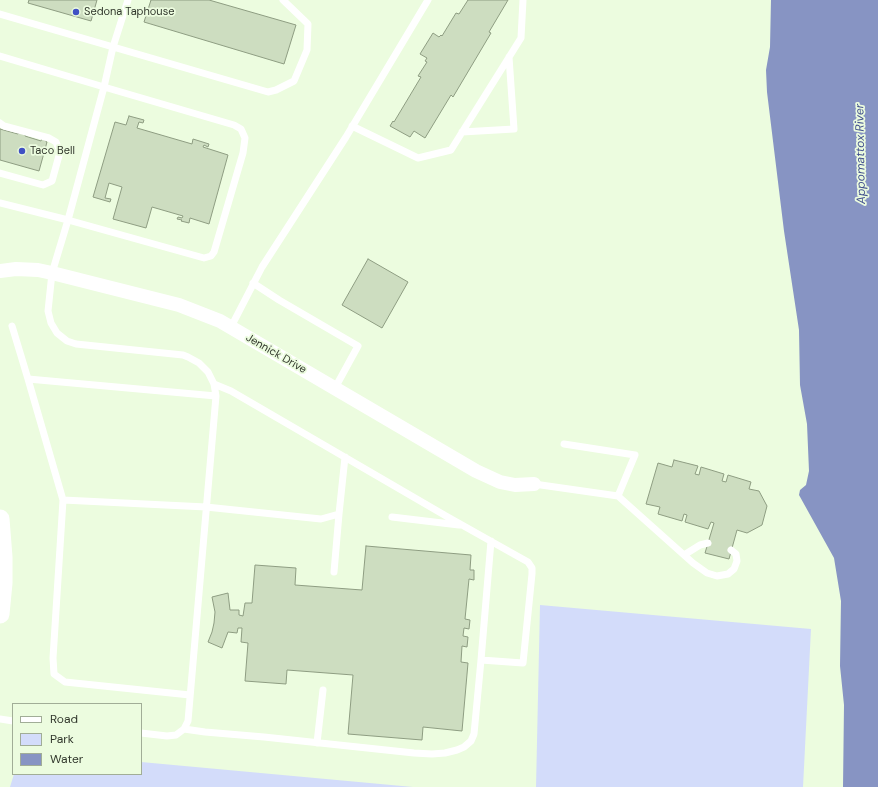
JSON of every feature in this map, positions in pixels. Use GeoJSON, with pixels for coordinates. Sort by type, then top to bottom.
{"type":"FeatureCollection","features":[{"type":"Feature","properties":{"kind":"main road"},"geometry":{"type":"LineString","coordinates":[[0,519],[3,583],[0,614]]}},
{"type":"Feature","properties":{"kind":"street","name":"Jennick Drive"},"geometry":{"type":"LineString","coordinates":[[0,271],[16,269],[38,270],[52,273],[179,305],[220,321],[476,471],[500,482],[515,485],[534,484]]}},
{"type":"Feature","properties":{"kind":"lane"},"geometry":{"type":"LineString","coordinates":[[128,0],[113,47],[104,87],[52,273],[48,311],[51,323],[57,333],[76,344],[183,355],[199,363],[208,372],[214,384],[216,396],[188,721],[184,729],[176,735],[168,736],[142,733]]}},
{"type":"Feature","properties":{"kind":"lane"},"geometry":{"type":"LineString","coordinates":[[0,14],[268,92],[276,90],[294,81],[307,50],[308,24],[283,0]]}},
{"type":"Feature","properties":{"kind":"lane"},"geometry":{"type":"LineString","coordinates":[[231,327],[262,267],[352,126],[428,0]]}},
{"type":"Feature","properties":{"kind":"lane"},"geometry":{"type":"LineString","coordinates":[[352,126],[418,158],[451,150],[521,38],[523,0]]}},
{"type":"Feature","properties":{"kind":"lane"},"geometry":{"type":"LineString","coordinates":[[0,56],[234,125],[241,129],[245,138],[243,153],[214,252],[211,256],[204,258],[68,220],[0,203]]}},
{"type":"Feature","properties":{"kind":"lane"},"geometry":{"type":"LineString","coordinates":[[462,132],[514,129],[509,57]]}},
{"type":"Feature","properties":{"kind":"lane"},"geometry":{"type":"LineString","coordinates":[[0,124],[49,138],[56,142],[60,152],[52,181],[43,185],[0,173]]}},
{"type":"Feature","properties":{"kind":"lane"},"geometry":{"type":"LineString","coordinates":[[254,283],[279,300],[358,346],[335,388]]}},
{"type":"Feature","properties":{"kind":"lane"},"geometry":{"type":"LineString","coordinates":[[12,326],[63,500],[53,658],[54,674],[65,682],[190,695]]}},
{"type":"Feature","properties":{"kind":"lane"},"geometry":{"type":"LineString","coordinates":[[28,379],[216,396]]}},
{"type":"Feature","properties":{"kind":"lane"},"geometry":{"type":"LineString","coordinates":[[214,384],[231,391],[463,526],[528,562],[532,568],[532,574],[523,663],[482,660]]}},
{"type":"Feature","properties":{"kind":"lane"},"geometry":{"type":"LineString","coordinates":[[564,444],[635,455],[618,496]]}},
{"type":"Feature","properties":{"kind":"lane"},"geometry":{"type":"LineString","coordinates":[[334,572],[345,457]]}},
{"type":"Feature","properties":{"kind":"lane"},"geometry":{"type":"LineString","coordinates":[[534,484],[618,496],[693,563],[707,573],[716,576],[728,574],[734,569],[737,561],[736,554],[732,550]]}},
{"type":"Feature","properties":{"kind":"lane"},"geometry":{"type":"LineString","coordinates":[[63,500],[206,507],[321,520],[339,514]]}},
{"type":"Feature","properties":{"kind":"lane"},"geometry":{"type":"LineString","coordinates":[[392,517],[463,526]]}},
{"type":"Feature","properties":{"kind":"lane"},"geometry":{"type":"LineString","coordinates":[[184,729],[414,753],[445,753],[464,747],[471,741],[474,734],[482,660],[491,541]]}},
{"type":"Feature","properties":{"kind":"lane"},"geometry":{"type":"LineString","coordinates":[[684,555],[700,545],[708,543]]}},
{"type":"Feature","properties":{"kind":"lane"},"geometry":{"type":"LineString","coordinates":[[317,743],[323,690]]}},
{"type":"Feature","properties":{"kind":"lane"},"geometry":{"type":"LineString","coordinates":[[0,719],[12,721]]}},
{"type":"Feature","properties":{"kind":"green space"},"geometry":{"type":"Polygon","coordinates":[[[540,605],[811,629],[803,787],[536,787],[540,605]]]}},
{"type":"Feature","properties":{"kind":"green space"},"geometry":{"type":"Polygon","coordinates":[[[142,762],[413,787],[10,787],[14,775],[142,775],[142,762]]]}},
{"type":"Feature","properties":{"kind":"water","name":"Appomattox River"},"geometry":{"type":"Polygon","coordinates":[[[771,0],[878,0],[878,787],[843,787],[844,705],[840,666],[841,601],[834,558],[799,495],[800,490],[806,485],[809,471],[807,424],[800,385],[799,330],[784,231],[767,92],[766,70],[770,47],[771,0]]]}},
{"type":"Feature","properties":{"kind":"building","name":"Sedona Taphouse"},"geometry":{"type":"Polygon","coordinates":[[[29,0],[97,0],[91,21],[28,3],[29,0]]]}},
{"type":"Feature","properties":{"kind":"building"},"geometry":{"type":"Polygon","coordinates":[[[151,0],[209,0],[296,25],[284,64],[144,22],[151,0]]]}},
{"type":"Feature","properties":{"kind":"building"},"geometry":{"type":"Polygon","coordinates":[[[468,0],[508,0],[489,32],[491,33],[453,97],[451,95],[425,138],[414,131],[410,137],[390,126],[393,121],[394,122],[421,77],[418,76],[427,62],[425,61],[427,58],[420,54],[433,33],[439,37],[441,35],[442,36],[456,13],[459,14],[468,0]]]}},
{"type":"Feature","properties":{"kind":"building"},"geometry":{"type":"Polygon","coordinates":[[[129,116],[144,120],[143,123],[139,122],[137,128],[192,144],[193,139],[209,144],[208,147],[204,145],[203,147],[228,155],[209,224],[190,218],[189,223],[181,221],[182,220],[177,219],[178,217],[182,218],[183,216],[152,207],[146,228],[113,219],[122,187],[109,183],[105,198],[111,199],[110,202],[93,197],[115,122],[126,125],[129,116]]]}},
{"type":"Feature","properties":{"kind":"building","name":"Taco Bell"},"geometry":{"type":"Polygon","coordinates":[[[0,129],[18,134],[19,130],[26,132],[25,136],[41,141],[42,138],[47,139],[39,171],[0,160],[0,129]]]}},
{"type":"Feature","properties":{"kind":"building"},"geometry":{"type":"Polygon","coordinates":[[[368,259],[408,282],[382,328],[342,305],[368,259]]]}},
{"type":"Feature","properties":{"kind":"building"},"geometry":{"type":"Polygon","coordinates":[[[674,460],[698,466],[695,474],[699,475],[701,467],[724,474],[722,481],[726,482],[728,475],[751,482],[749,489],[759,491],[767,506],[762,525],[747,533],[737,530],[729,559],[705,553],[714,523],[711,522],[708,529],[685,522],[687,515],[684,514],[682,521],[658,514],[660,507],[646,504],[658,463],[672,467],[674,460]]]}},
{"type":"Feature","properties":{"kind":"building"},"geometry":{"type":"Polygon","coordinates":[[[366,546],[471,555],[470,570],[474,570],[474,580],[469,579],[465,619],[470,620],[469,629],[464,628],[463,636],[468,637],[467,647],[462,646],[461,662],[468,663],[462,731],[423,727],[422,740],[348,734],[353,675],[287,670],[286,684],[245,681],[248,643],[241,642],[242,628],[238,628],[237,633],[228,632],[222,648],[208,642],[212,632],[215,612],[212,597],[228,593],[230,610],[239,610],[239,615],[243,616],[245,603],[252,603],[255,565],[296,568],[295,585],[362,590],[366,546]]]}},
{"type":"Feature","properties":{"kind":"place","name":"Sedona Taphouse"},"geometry":{"type":"Point","coordinates":[76,12]}},
{"type":"Feature","properties":{"kind":"place","name":"Taco Bell"},"geometry":{"type":"Point","coordinates":[22,151]}}]}
